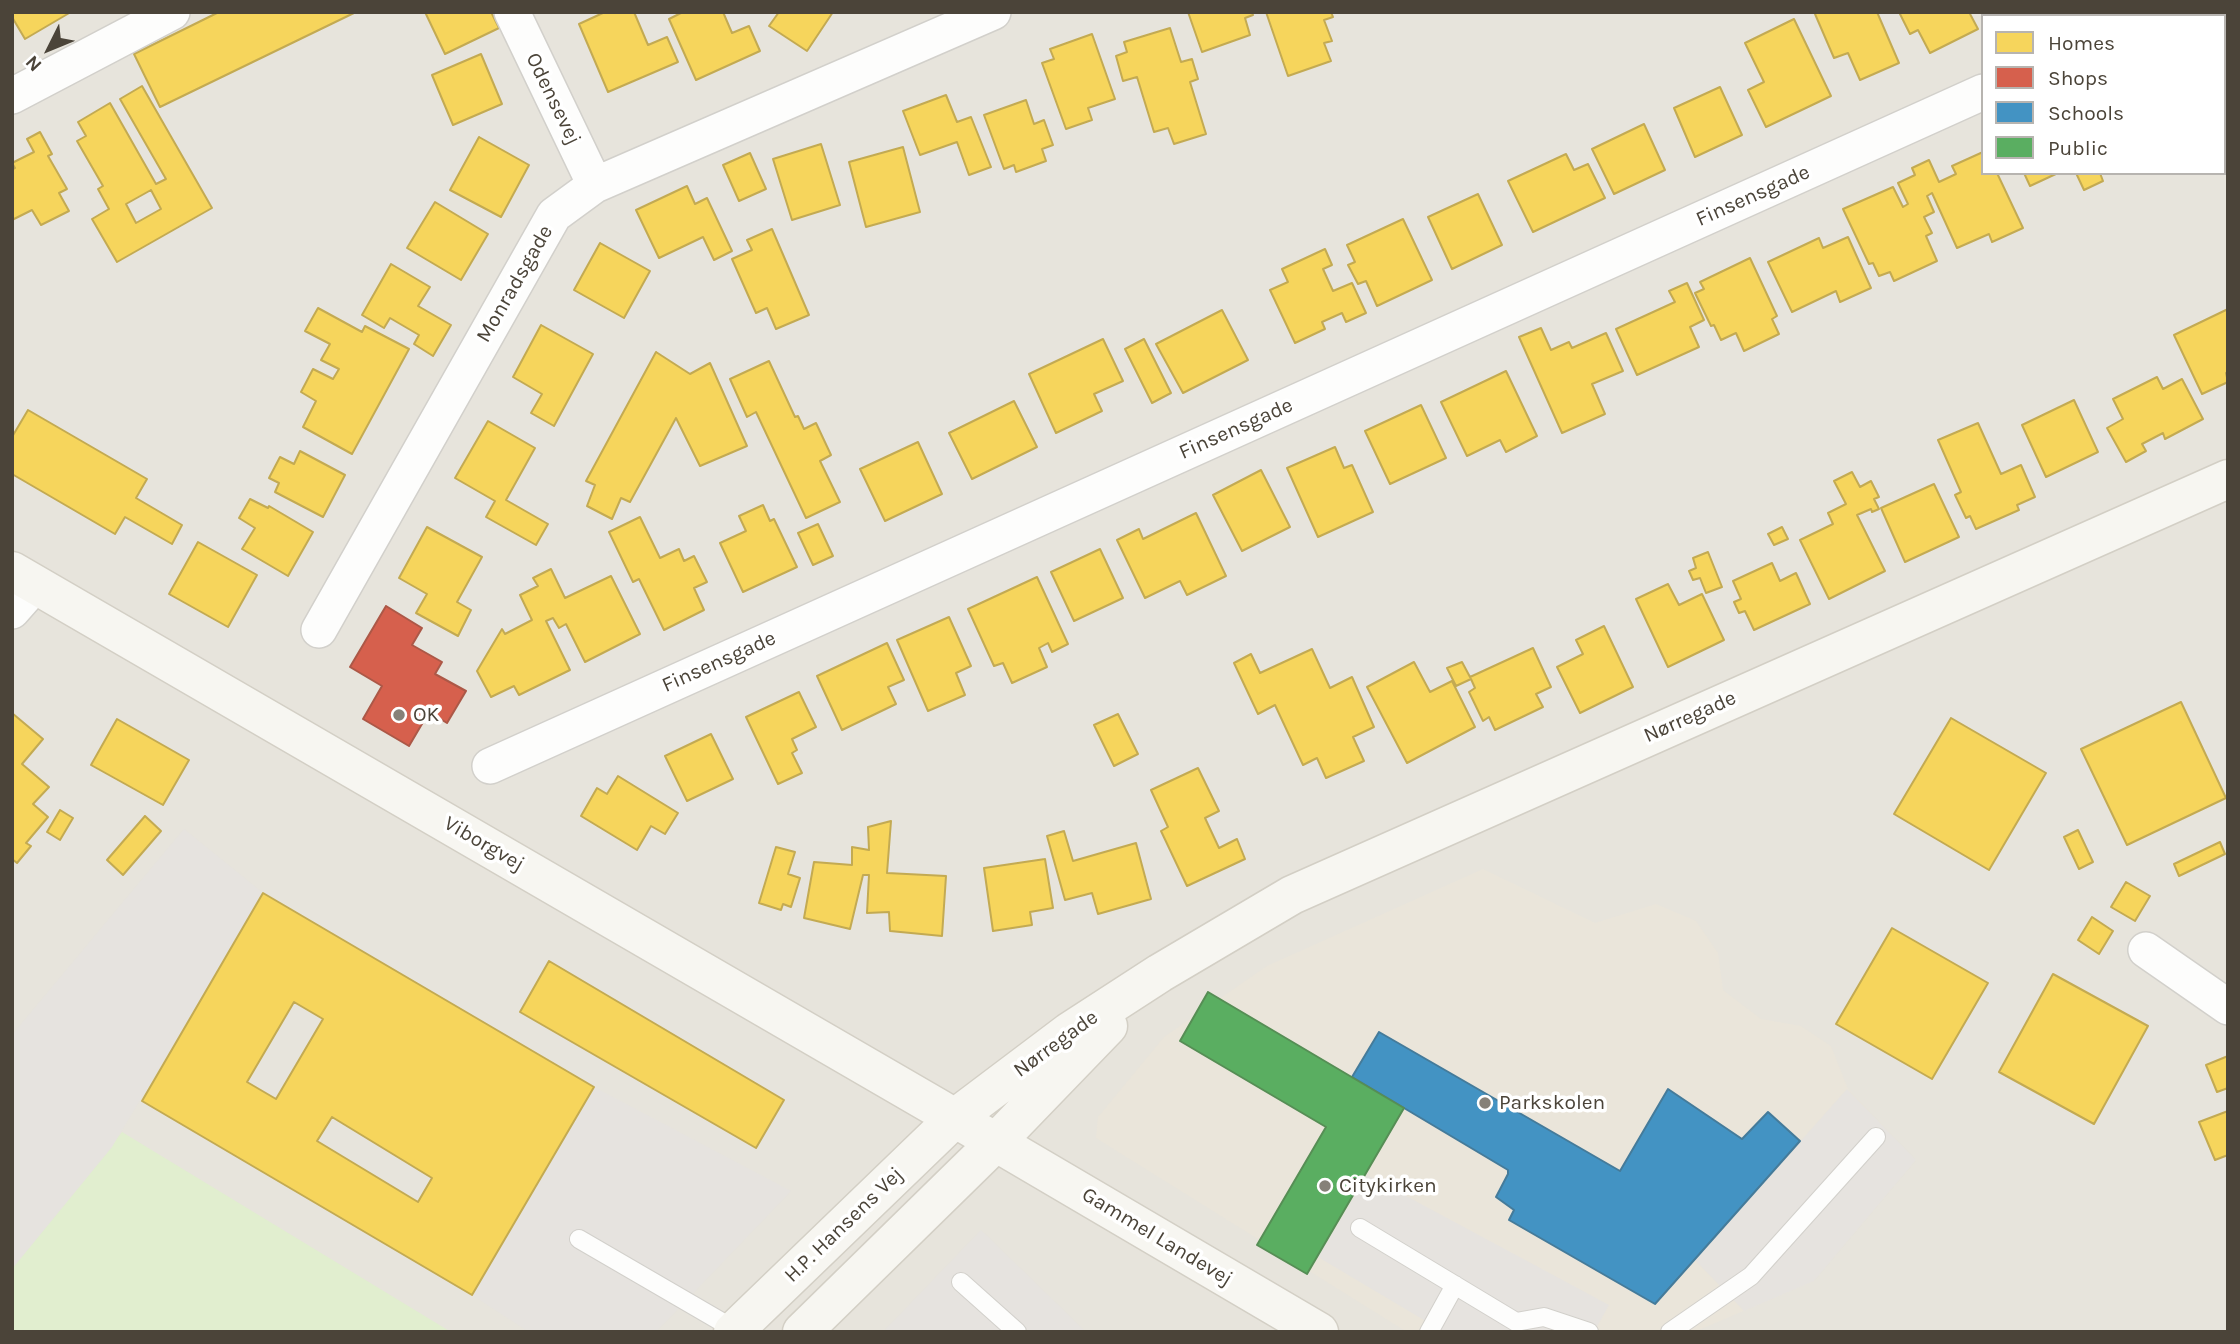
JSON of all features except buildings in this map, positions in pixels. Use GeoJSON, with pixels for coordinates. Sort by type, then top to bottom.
{"type":"FeatureCollection","features":[{"type":"Feature","properties":{"kind":"street"},"geometry":{"type":"LineString","coordinates":[[12,96],[172,12]]}},
{"type":"Feature","properties":{"kind":"street","name":"Odensevej"},"geometry":{"type":"LineString","coordinates":[[512,12],[594,185]]}},
{"type":"Feature","properties":{"kind":"street","name":"Monradsgade"},"geometry":{"type":"LineString","coordinates":[[319,630],[554,215],[594,185],[993,12]]}},
{"type":"Feature","properties":{"kind":"street","name":"Finsensgade"},"geometry":{"type":"LineString","coordinates":[[489,766],[1981,93]]}},
{"type":"Feature","properties":{"kind":"street","name":"Nørregade"},"geometry":{"type":"LineString","coordinates":[[955,1118],[1069,1032],[1160,973],[1292,895],[2228,479]]}},
{"type":"Feature","properties":{"kind":"street","name":"Viborgvej"},"geometry":{"type":"LineString","coordinates":[[20,589],[996,1142]]}},
{"type":"Feature","properties":{"kind":"street"},"geometry":{"type":"LineString","coordinates":[[2146,950],[2228,1007]]}},
{"type":"Feature","properties":{"kind":"street","name":"Nørregade"},"geometry":{"type":"LineString","coordinates":[[996,1142],[1160,973]]}},
{"type":"Feature","properties":{"kind":"street","name":"H.P. Hansens Vej"},"geometry":{"type":"LineString","coordinates":[[736,1331],[955,1118]]}},
{"type":"Feature","properties":{"kind":"street"},"geometry":{"type":"LineString","coordinates":[[802,1332],[996,1142]]}},
{"type":"Feature","properties":{"kind":"street","name":"Gammel Landevej"},"geometry":{"type":"LineString","coordinates":[[996,1142],[1301,1328]]}},
{"type":"Feature","properties":{"kind":"lane"},"geometry":{"type":"LineString","coordinates":[[1670,1332],[1751,1276],[1876,1138]]}},
{"type":"Feature","properties":{"kind":"lane"},"geometry":{"type":"LineString","coordinates":[[1360,1228],[1516,1322],[1544,1317],[1589,1332]]}},
{"type":"Feature","properties":{"kind":"lane"},"geometry":{"type":"LineString","coordinates":[[579,1239],[736,1331]]}},
{"type":"Feature","properties":{"kind":"lane"},"geometry":{"type":"LineString","coordinates":[[961,1282],[1017,1332]]}},
{"type":"Feature","properties":{"kind":"lane"},"geometry":{"type":"LineString","coordinates":[[1429,1332],[1455,1285]]}},
{"type":"Feature","properties":{"kind":"shaded area"},"geometry":{"type":"Polygon","coordinates":[[[12,12],[2228,12],[2228,1332],[12,1332],[12,12]]]}},
{"type":"Feature","properties":{"kind":"shaded area"},"geometry":{"type":"Polygon","coordinates":[[[184,829],[263,893],[112,1147],[12,1269],[12,1035],[184,829]]]}},
{"type":"Feature","properties":{"kind":"shaded area","name":"Parkskolen"},"geometry":{"type":"Polygon","coordinates":[[[1483,869],[1595,923],[1656,904],[1696,921],[1718,953],[1723,990],[1761,1019],[1801,1026],[1831,1046],[1848,1089],[1916,1160],[1814,1281],[1694,1332],[1407,1332],[1096,1138],[1098,1117],[1164,1037],[1267,966],[1483,869]]]}},
{"type":"Feature","properties":{"kind":"shaded area"},"geometry":{"type":"Polygon","coordinates":[[[594,1087],[791,1191],[656,1332],[529,1332],[472,1295],[594,1087]]]}},
{"type":"Feature","properties":{"kind":"shaded area"},"geometry":{"type":"Polygon","coordinates":[[[1847,1089],[1916,1160],[1814,1281],[1744,1311],[1695,1260],[1847,1089]]]}},
{"type":"Feature","properties":{"kind":"shaded area"},"geometry":{"type":"Polygon","coordinates":[[[1367,1175],[1609,1305],[1594,1332],[1444,1332],[1318,1257],[1367,1175]]]}},
{"type":"Feature","properties":{"kind":"shaded area"},"geometry":{"type":"Polygon","coordinates":[[[981,1230],[1086,1332],[883,1332],[981,1230]]]}},
{"type":"Feature","properties":{"kind":"green space"},"geometry":{"type":"Polygon","coordinates":[[[122,1132],[451,1332],[12,1332],[12,1268],[122,1132]]]}},
{"type":"Feature","properties":{"kind":"place","name":"OK"},"geometry":{"type":"Point","coordinates":[399,715]}},
{"type":"Feature","properties":{"kind":"place","name":"Parkskolen"},"geometry":{"type":"Point","coordinates":[1485,1103]}},
{"type":"Feature","properties":{"kind":"place","name":"Citykirken"},"geometry":{"type":"Point","coordinates":[1325,1186]}}]}
